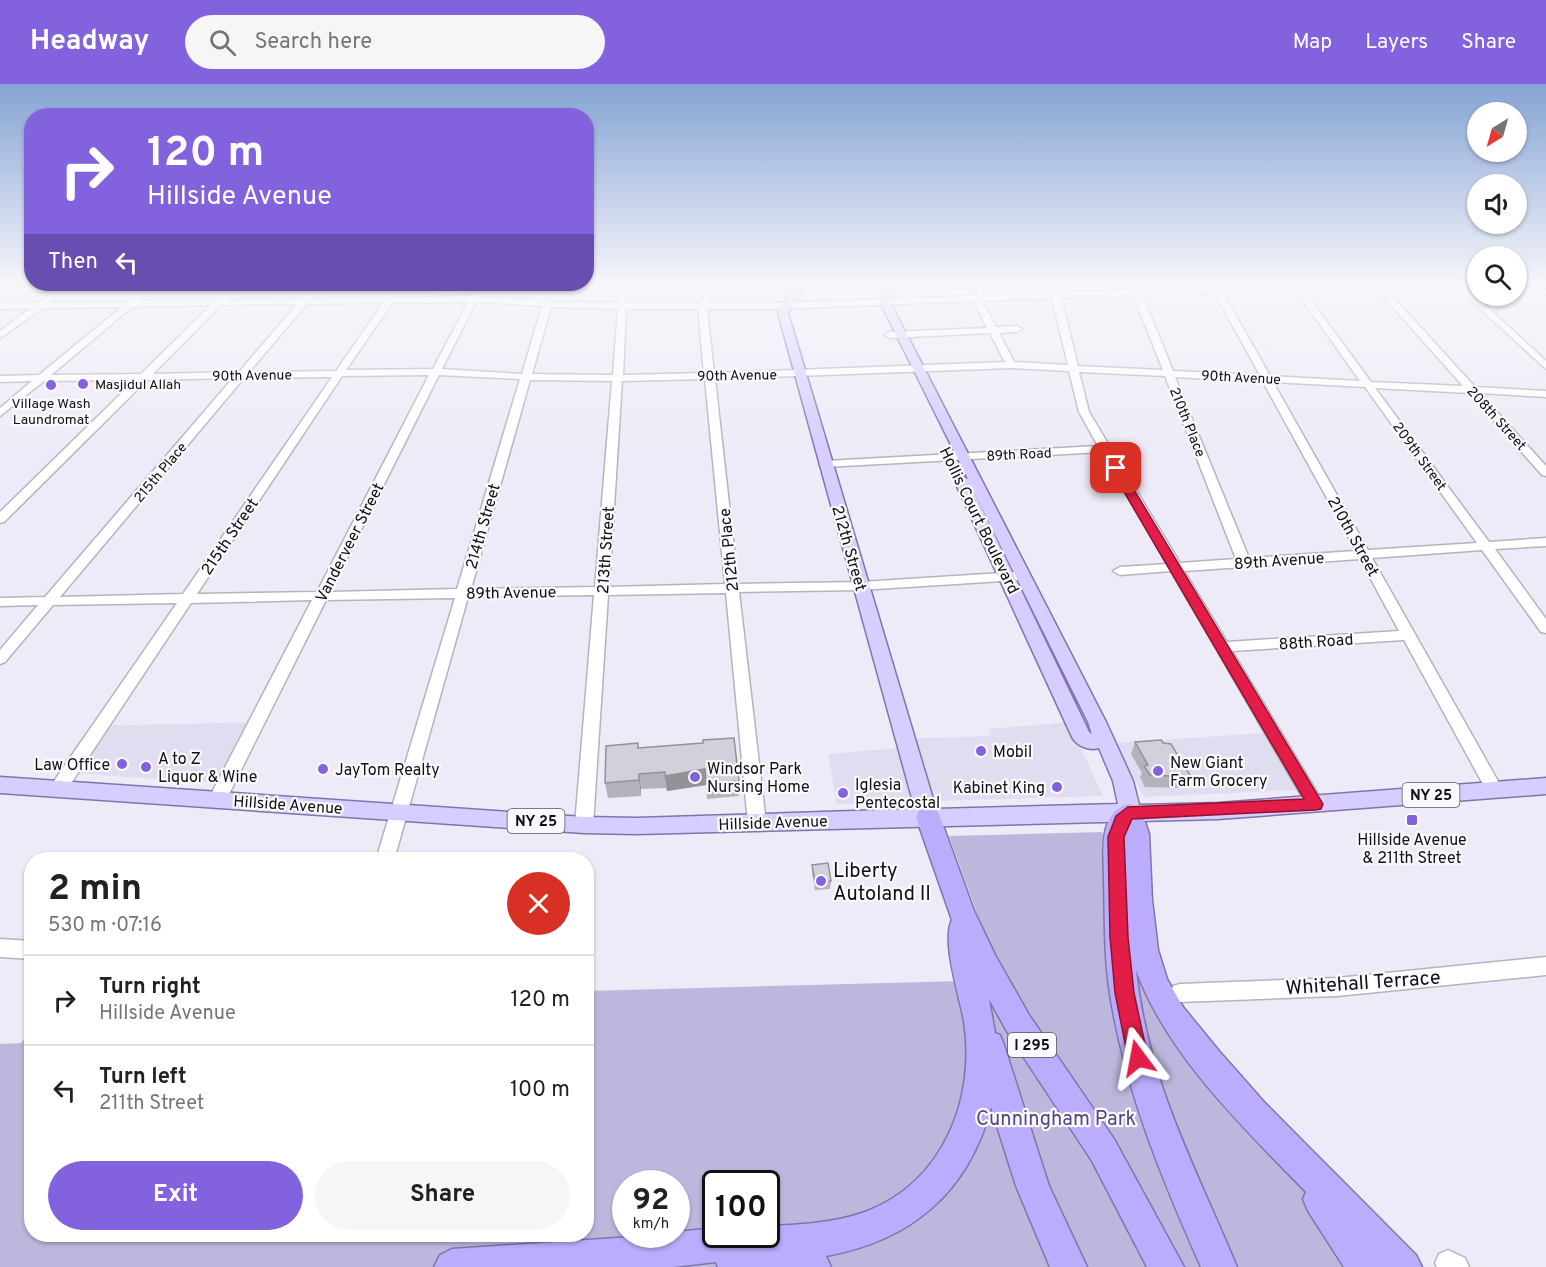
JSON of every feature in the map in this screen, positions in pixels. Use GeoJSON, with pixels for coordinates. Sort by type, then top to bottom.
{"type":"FeatureCollection","features":[{"type":"Feature","properties":{"kind":"highway"},"geometry":{"type":"LineString","coordinates":[[1219,1267],[1162,1136],[1142,1071],[1130,1021],[1119,937],[1116,837],[1118,827],[1128,813],[1133,820],[1137,834],[1141,933],[1154,981],[1172,1013],[1320,1198],[1363,1267]]}},
{"type":"Feature","properties":{"kind":"highway","name":"I 295"},"geometry":{"type":"LineString","coordinates":[[928,817],[961,911],[1004,1001],[1103,1150],[1166,1267]]}},
{"type":"Feature","properties":{"kind":"highway"},"geometry":{"type":"LineString","coordinates":[[961,911],[963,953],[1024,1165],[1038,1203],[1069,1267]]}},
{"type":"Feature","properties":{"kind":"highway"},"geometry":{"type":"LineString","coordinates":[[452,1267],[840,1236],[880,1224],[913,1203],[935,1184],[952,1163],[974,1121],[982,1065],[982,1047],[971,984]]}},
{"type":"Feature","properties":{"kind":"highway"},"geometry":{"type":"LineString","coordinates":[[1221,1076],[1303,1166],[1404,1267]]}},
{"type":"Feature","properties":{"kind":"highway"},"geometry":{"type":"LineString","coordinates":[[637,1254],[729,1256],[776,1260],[813,1267]]}},
{"type":"Feature","properties":{"kind":"main road","name":"212th Street"},"geometry":{"type":"LineString","coordinates":[[790,338],[928,817]]}},
{"type":"Feature","properties":{"kind":"main road","name":"Hollis Court Boulevard"},"geometry":{"type":"LineString","coordinates":[[898,338],[1063,675],[1082,738],[1093,742],[1103,739],[1127,791],[1130,806],[1128,813]]}},
{"type":"Feature","properties":{"kind":"main road","name":"Hillside Avenue"},"geometry":{"type":"LineString","coordinates":[[0,785],[584,825],[640,826],[1218,811],[1546,786]]}},
{"type":"Feature","properties":{"kind":"street"},"geometry":{"type":"LineString","coordinates":[[0,413],[89,338]]}},
{"type":"Feature","properties":{"kind":"street"},"geometry":{"type":"LineString","coordinates":[[0,519],[183,338]]}},
{"type":"Feature","properties":{"kind":"street","name":"215th Place"},"geometry":{"type":"LineString","coordinates":[[0,659],[273,338]]}},
{"type":"Feature","properties":{"kind":"street","name":"215th Street"},"geometry":{"type":"LineString","coordinates":[[58,789],[363,338]]}},
{"type":"Feature","properties":{"kind":"street","name":"Vanderveer Street"},"geometry":{"type":"LineString","coordinates":[[217,800],[453,338]]}},
{"type":"Feature","properties":{"kind":"street","name":"214th Street"},"geometry":{"type":"LineString","coordinates":[[388,852],[537,338]]}},
{"type":"Feature","properties":{"kind":"street","name":"213th Street"},"geometry":{"type":"LineString","coordinates":[[584,825],[620,338]]}},
{"type":"Feature","properties":{"kind":"street","name":"212th Place"},"geometry":{"type":"LineString","coordinates":[[705,338],[757,823]]}},
{"type":"Feature","properties":{"kind":"street"},"geometry":{"type":"LineString","coordinates":[[996,338],[1011,365]]}},
{"type":"Feature","properties":{"kind":"street"},"geometry":{"type":"LineString","coordinates":[[1066,338],[1084,412],[1315,804]]}},
{"type":"Feature","properties":{"kind":"street","name":"210th Place"},"geometry":{"type":"LineString","coordinates":[[1155,338],[1244,562]]}},
{"type":"Feature","properties":{"kind":"street","name":"210th Street"},"geometry":{"type":"LineString","coordinates":[[1243,338],[1495,790]]}},
{"type":"Feature","properties":{"kind":"street","name":"209th Street"},"geometry":{"type":"LineString","coordinates":[[1335,338],[1546,629]]}},
{"type":"Feature","properties":{"kind":"street","name":"208th Street"},"geometry":{"type":"LineString","coordinates":[[1423,338],[1546,473]]}},
{"type":"Feature","properties":{"kind":"street"},"geometry":{"type":"LineString","coordinates":[[1516,338],[1546,366]]}},
{"type":"Feature","properties":{"kind":"street","name":"90th Avenue"},"geometry":{"type":"LineString","coordinates":[[0,379],[436,372],[569,379],[799,374],[1011,365],[1546,394]]}},
{"type":"Feature","properties":{"kind":"street","name":"89th Road"},"geometry":{"type":"LineString","coordinates":[[825,464],[1104,449]]}},
{"type":"Feature","properties":{"kind":"street","name":"89th Avenue"},"geometry":{"type":"LineString","coordinates":[[1120,571],[1546,542]]}},
{"type":"Feature","properties":{"kind":"street","name":"89th Avenue"},"geometry":{"type":"LineString","coordinates":[[0,602],[322,594],[861,586],[1015,577]]}},
{"type":"Feature","properties":{"kind":"street","name":"88th Road"},"geometry":{"type":"LineString","coordinates":[[1223,647],[1410,635]]}},
{"type":"Feature","properties":{"kind":"street"},"geometry":{"type":"LineString","coordinates":[[0,948],[24,950]]}},
{"type":"Feature","properties":{"kind":"street","name":"Whitehall Terrace"},"geometry":{"type":"LineString","coordinates":[[1180,993],[1337,987],[1546,966]]}},
{"type":"Feature","properties":{"kind":"shaded area"},"geometry":{"type":"Polygon","coordinates":[[[264,722],[234,784],[57,772],[90,726],[264,722]]]}},
{"type":"Feature","properties":{"kind":"shaded area"},"geometry":{"type":"Polygon","coordinates":[[[1069,722],[1103,796],[837,804],[828,754],[899,748],[896,739],[992,736],[989,729],[1069,722]]]}},
{"type":"Feature","properties":{"kind":"shaded area"},"geometry":{"type":"Polygon","coordinates":[[[1264,733],[1297,790],[1144,797],[1116,743],[1264,733]]]}},
{"type":"Feature","properties":{"kind":"green space","name":"Cunningham Park"},"geometry":{"type":"Polygon","coordinates":[[[1102,832],[1146,983],[1394,1267],[0,1267],[0,1044],[21,1043],[24,1039],[24,1242],[594,1242],[594,991],[1001,980],[949,836],[1102,832]]]}},
{"type":"Feature","properties":{"kind":"building"},"geometry":{"type":"Polygon","coordinates":[[[734,738],[739,781],[706,783],[705,769],[665,776],[665,772],[639,774],[639,780],[605,783],[606,746],[638,743],[638,748],[734,738]]]}},
{"type":"Feature","properties":{"kind":"building"},"geometry":{"type":"Polygon","coordinates":[[[1161,740],[1163,743],[1171,744],[1191,777],[1150,775],[1144,766],[1148,765],[1135,742],[1161,740]]]}},
{"type":"Feature","properties":{"kind":"building"},"geometry":{"type":"Polygon","coordinates":[[[828,863],[831,881],[815,882],[812,865],[828,863]]]}},
{"type":"Feature","properties":{"kind":"place","name":"Masjidul Allah"},"geometry":{"type":"Point","coordinates":[83,384]}},
{"type":"Feature","properties":{"kind":"place","name":"Village Wash Laundromat"},"geometry":{"type":"Point","coordinates":[51,385]}},
{"type":"Feature","properties":{"kind":"place","name":"Mobil"},"geometry":{"type":"Point","coordinates":[981,751]}},
{"type":"Feature","properties":{"kind":"place","name":"Law Office"},"geometry":{"type":"Point","coordinates":[122,764]}},
{"type":"Feature","properties":{"kind":"place","name":"A to Z Liquor & Wine"},"geometry":{"type":"Point","coordinates":[146,767]}},
{"type":"Feature","properties":{"kind":"place","name":"JayTom Realty"},"geometry":{"type":"Point","coordinates":[323,769]}},
{"type":"Feature","properties":{"kind":"place","name":"New Giant Farm Grocery"},"geometry":{"type":"Point","coordinates":[1158,771]}},
{"type":"Feature","properties":{"kind":"place","name":"Windsor Park Nursing Home"},"geometry":{"type":"Point","coordinates":[695,777]}},
{"type":"Feature","properties":{"kind":"place","name":"Kabinet King"},"geometry":{"type":"Point","coordinates":[1057,787]}},
{"type":"Feature","properties":{"kind":"place","name":"Iglesia Pentecostal"},"geometry":{"type":"Point","coordinates":[843,793]}},
{"type":"Feature","properties":{"kind":"place","name":"Hillside Avenue & 211th Street"},"geometry":{"type":"Point","coordinates":[1412,820]}},
{"type":"Feature","properties":{"kind":"place","name":"Liberty Autoland II"},"geometry":{"type":"Point","coordinates":[821,881]}},
{"type":"Feature","properties":{"kind":"route"},"geometry":{"type":"LineString","coordinates":[[1116,468],[1315,804],[1218,811],[1128,813],[1122,820],[1116,837],[1119,937],[1124,993],[1138,1058]]}}]}
